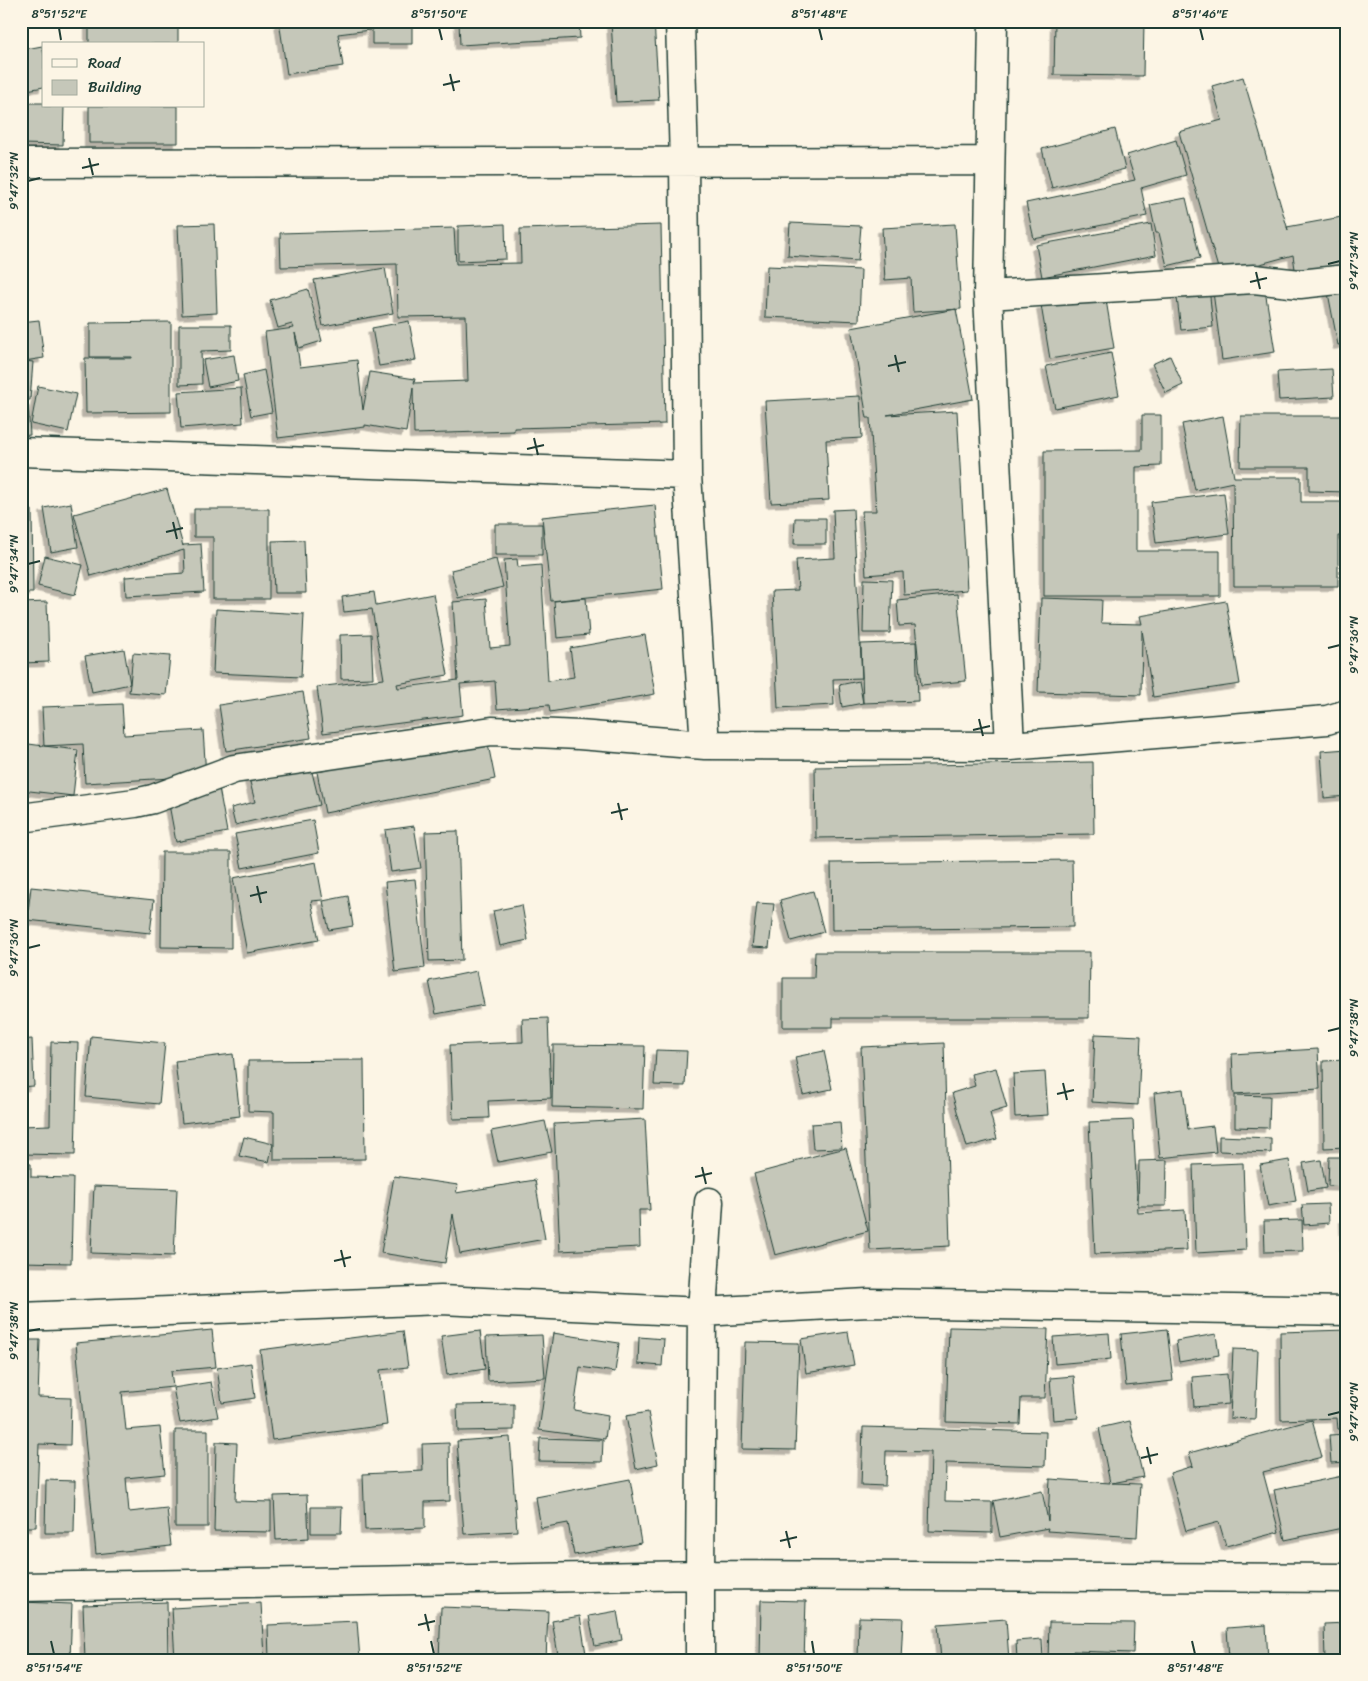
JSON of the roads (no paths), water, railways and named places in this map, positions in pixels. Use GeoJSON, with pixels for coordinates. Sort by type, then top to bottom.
{"type":"FeatureCollection","features":[{"type":"Feature","properties":{"kind":"street"},"geometry":{"type":"LineString","coordinates":[[680,21],[684,162],[687,475],[704,745]]}},
{"type":"Feature","properties":{"kind":"street"},"geometry":{"type":"LineString","coordinates":[[993,21],[988,295],[1010,746]]}},
{"type":"Feature","properties":{"kind":"street"},"geometry":{"type":"LineString","coordinates":[[21,163],[990,162]]}},
{"type":"Feature","properties":{"kind":"street"},"geometry":{"type":"LineString","coordinates":[[988,295],[1254,279],[1300,284],[1347,279]]}},
{"type":"Feature","properties":{"kind":"street"},"geometry":{"type":"LineString","coordinates":[[21,452],[687,475]]}},
{"type":"Feature","properties":{"kind":"street"},"geometry":{"type":"LineString","coordinates":[[21,818],[135,804],[234,769],[492,730],[704,745],[1010,746],[1327,720],[1347,714]]}},
{"type":"Feature","properties":{"kind":"street"},"geometry":{"type":"LineString","coordinates":[[700,1660],[702,1312],[709,1202]]}},
{"type":"Feature","properties":{"kind":"street"},"geometry":{"type":"LineString","coordinates":[[21,1317],[441,1300],[702,1312],[868,1303],[1347,1311]]}},
{"type":"Feature","properties":{"kind":"street"},"geometry":{"type":"LineString","coordinates":[[21,1588],[700,1575],[1347,1578]]}}]}
